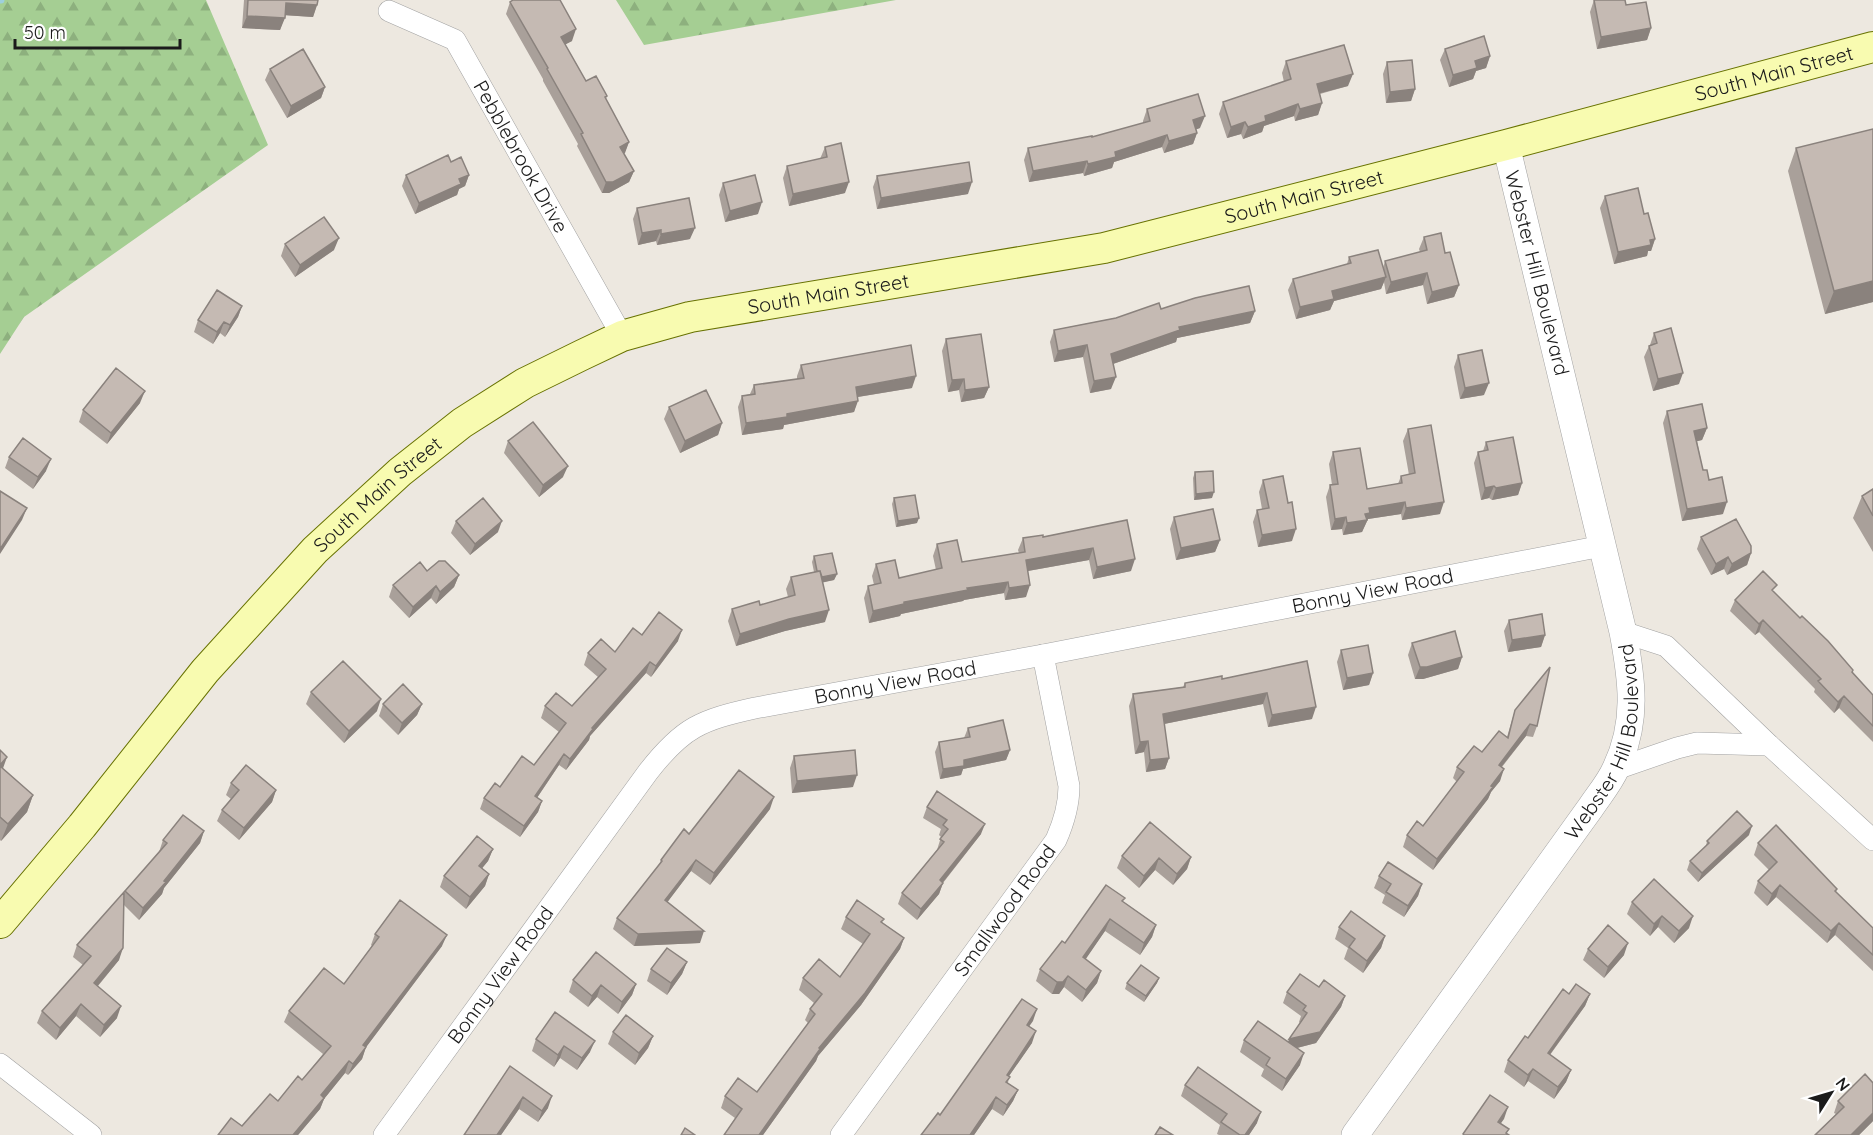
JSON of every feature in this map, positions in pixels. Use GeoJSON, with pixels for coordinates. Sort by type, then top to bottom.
{"type":"FeatureCollection","features":[{"type":"Feature","properties":{"kind":"main road","name":"South Main Street"},"geometry":{"type":"LineString","coordinates":[[0,923],[82,826],[205,671],[315,550],[400,472],[462,423],[525,383],[622,336],[690,317],[1104,248],[1506,146],[1873,47]]}},
{"type":"Feature","properties":{"kind":"street","name":"Pebblebrook Drive"},"geometry":{"type":"LineString","coordinates":[[389,11],[454,40],[622,336]]}},
{"type":"Feature","properties":{"kind":"street","name":"Webster Hill Boulevard"},"geometry":{"type":"LineString","coordinates":[[1355,1135],[1584,817],[1616,769],[1628,734],[1632,707],[1632,679],[1623,632],[1506,146]]}},
{"type":"Feature","properties":{"kind":"street","name":"Bonny View Road"},"geometry":{"type":"LineString","coordinates":[[384,1135],[648,772],[667,749],[687,731],[702,722],[755,708],[1043,655],[1602,546]]}},
{"type":"Feature","properties":{"kind":"street"},"geometry":{"type":"LineString","coordinates":[[1623,632],[1666,646],[1769,745],[1873,840]]}},
{"type":"Feature","properties":{"kind":"street","name":"Smallwood Road"},"geometry":{"type":"LineString","coordinates":[[841,1135],[1056,840],[1068,804],[1069,786],[1043,655]]}},
{"type":"Feature","properties":{"kind":"street"},"geometry":{"type":"LineString","coordinates":[[1616,769],[1697,743],[1769,745]]}},
{"type":"Feature","properties":{"kind":"street"},"geometry":{"type":"LineString","coordinates":[[0,1064],[91,1135]]}},
{"type":"Feature","properties":{"kind":"green space"},"geometry":{"type":"Polygon","coordinates":[[[0,0],[206,0],[268,145],[24,317],[0,354],[0,0]]]}},
{"type":"Feature","properties":{"kind":"green space"},"geometry":{"type":"Polygon","coordinates":[[[616,0],[896,0],[644,45],[616,0]]]}},
{"type":"Feature","properties":{"kind":"building"},"geometry":{"type":"Polygon","coordinates":[[[248,0],[318,0],[317,5],[286,3],[285,18],[247,16],[248,0]]]}},
{"type":"Feature","properties":{"kind":"building"},"geometry":{"type":"Polygon","coordinates":[[[513,0],[560,0],[576,29],[561,37],[586,81],[596,76],[607,96],[605,97],[629,142],[620,147],[634,171],[613,182],[606,182],[581,134],[583,133],[510,2],[513,0]]]}},
{"type":"Feature","properties":{"kind":"building"},"geometry":{"type":"Polygon","coordinates":[[[1594,0],[1625,0],[1626,5],[1646,2],[1651,28],[1601,37],[1594,0]]]}},
{"type":"Feature","properties":{"kind":"building"},"geometry":{"type":"Polygon","coordinates":[[[1484,36],[1490,56],[1475,61],[1477,68],[1453,75],[1445,49],[1484,36]]]}},
{"type":"Feature","properties":{"kind":"building"},"geometry":{"type":"Polygon","coordinates":[[[1344,45],[1353,74],[1317,84],[1322,103],[1300,109],[1298,104],[1265,116],[1266,121],[1248,127],[1245,122],[1231,127],[1223,102],[1291,79],[1286,61],[1344,45]]]}},
{"type":"Feature","properties":{"kind":"building"},"geometry":{"type":"Polygon","coordinates":[[[303,49],[325,87],[291,106],[270,69],[303,49]]]}},
{"type":"Feature","properties":{"kind":"building"},"geometry":{"type":"Polygon","coordinates":[[[1412,60],[1415,89],[1390,92],[1387,62],[1412,60]]]}},
{"type":"Feature","properties":{"kind":"building"},"geometry":{"type":"Polygon","coordinates":[[[1198,94],[1205,116],[1193,120],[1197,133],[1169,141],[1167,135],[1115,152],[1116,157],[1088,164],[1087,161],[1033,171],[1028,148],[1092,137],[1150,121],[1147,109],[1198,94]]]}},
{"type":"Feature","properties":{"kind":"building"},"geometry":{"type":"Polygon","coordinates":[[[1873,129],[1873,281],[1834,291],[1796,148],[1873,129]]]}},
{"type":"Feature","properties":{"kind":"building"},"geometry":{"type":"Polygon","coordinates":[[[841,143],[849,182],[793,194],[787,166],[827,157],[825,147],[841,143]]]}},
{"type":"Feature","properties":{"kind":"building"},"geometry":{"type":"Polygon","coordinates":[[[448,155],[451,162],[461,157],[469,175],[459,179],[461,184],[419,203],[406,175],[448,155]]]}},
{"type":"Feature","properties":{"kind":"building"},"geometry":{"type":"Polygon","coordinates":[[[969,162],[972,182],[881,198],[877,176],[969,162]]]}},
{"type":"Feature","properties":{"kind":"building"},"geometry":{"type":"Polygon","coordinates":[[[755,175],[762,202],[730,211],[723,183],[755,175]]]}},
{"type":"Feature","properties":{"kind":"building"},"geometry":{"type":"Polygon","coordinates":[[[1638,188],[1644,214],[1648,213],[1655,239],[1650,240],[1651,245],[1618,252],[1605,196],[1638,188]]]}},
{"type":"Feature","properties":{"kind":"building"},"geometry":{"type":"Polygon","coordinates":[[[689,198],[695,228],[661,234],[661,230],[642,233],[637,208],[689,198]]]}},
{"type":"Feature","properties":{"kind":"building"},"geometry":{"type":"Polygon","coordinates":[[[324,217],[339,238],[300,265],[285,244],[324,217]]]}},
{"type":"Feature","properties":{"kind":"building"},"geometry":{"type":"Polygon","coordinates":[[[1441,233],[1445,253],[1450,252],[1459,285],[1432,292],[1427,273],[1391,282],[1385,261],[1427,250],[1424,237],[1441,233]]]}},
{"type":"Feature","properties":{"kind":"building"},"geometry":{"type":"Polygon","coordinates":[[[1378,250],[1386,277],[1332,291],[1334,299],[1300,307],[1293,279],[1351,263],[1349,257],[1378,250]]]}},
{"type":"Feature","properties":{"kind":"building"},"geometry":{"type":"Polygon","coordinates":[[[1249,286],[1255,311],[1179,327],[1180,330],[1111,354],[1116,377],[1094,381],[1087,345],[1058,351],[1054,330],[1116,318],[1159,303],[1161,309],[1195,298],[1249,286]]]}},
{"type":"Feature","properties":{"kind":"building"},"geometry":{"type":"Polygon","coordinates":[[[217,290],[242,306],[230,325],[224,322],[217,332],[198,320],[217,290]]]}},
{"type":"Feature","properties":{"kind":"building"},"geometry":{"type":"Polygon","coordinates":[[[1671,328],[1683,373],[1658,379],[1649,346],[1657,343],[1654,333],[1671,328]]]}},
{"type":"Feature","properties":{"kind":"building"},"geometry":{"type":"Polygon","coordinates":[[[981,334],[989,387],[965,390],[964,379],[952,380],[946,339],[981,334]]]}},
{"type":"Feature","properties":{"kind":"building"},"geometry":{"type":"Polygon","coordinates":[[[911,345],[916,376],[856,387],[858,401],[787,414],[787,417],[746,423],[742,396],[755,394],[754,385],[804,378],[801,365],[911,345]]]}},
{"type":"Feature","properties":{"kind":"building"},"geometry":{"type":"Polygon","coordinates":[[[1482,350],[1489,383],[1465,388],[1458,355],[1482,350]]]}},
{"type":"Feature","properties":{"kind":"building"},"geometry":{"type":"Polygon","coordinates":[[[116,368],[145,391],[111,433],[83,410],[116,368]]]}},
{"type":"Feature","properties":{"kind":"building"},"geometry":{"type":"Polygon","coordinates":[[[706,390],[722,423],[685,441],[669,407],[706,390]]]}},
{"type":"Feature","properties":{"kind":"building"},"geometry":{"type":"Polygon","coordinates":[[[1702,404],[1707,428],[1694,431],[1703,470],[1707,470],[1709,480],[1722,477],[1727,502],[1687,509],[1667,411],[1702,404]]]}},
{"type":"Feature","properties":{"kind":"building"},"geometry":{"type":"Polygon","coordinates":[[[533,422],[568,466],[543,485],[508,441],[533,422]]]}},
{"type":"Feature","properties":{"kind":"building"},"geometry":{"type":"Polygon","coordinates":[[[1431,425],[1444,502],[1406,508],[1405,502],[1369,508],[1370,513],[1365,514],[1367,520],[1347,523],[1346,517],[1335,519],[1330,485],[1338,484],[1333,452],[1360,448],[1367,489],[1402,483],[1401,476],[1415,473],[1408,429],[1431,425]]]}},
{"type":"Feature","properties":{"kind":"building"},"geometry":{"type":"Polygon","coordinates":[[[1513,437],[1522,483],[1485,488],[1478,452],[1488,450],[1486,442],[1513,437]]]}},
{"type":"Feature","properties":{"kind":"building"},"geometry":{"type":"Polygon","coordinates":[[[23,438],[51,459],[38,477],[9,457],[23,438]]]}},
{"type":"Feature","properties":{"kind":"building"},"geometry":{"type":"Polygon","coordinates":[[[1213,471],[1214,492],[1196,494],[1195,472],[1213,471]]]}},
{"type":"Feature","properties":{"kind":"building"},"geometry":{"type":"Polygon","coordinates":[[[1283,476],[1288,503],[1292,502],[1296,529],[1262,535],[1257,510],[1269,508],[1263,480],[1283,476]]]}},
{"type":"Feature","properties":{"kind":"building"},"geometry":{"type":"Polygon","coordinates":[[[1873,489],[1873,516],[1862,496],[1873,489]]]}},
{"type":"Feature","properties":{"kind":"building"},"geometry":{"type":"Polygon","coordinates":[[[0,491],[27,508],[0,549],[0,491]]]}},
{"type":"Feature","properties":{"kind":"building"},"geometry":{"type":"Polygon","coordinates":[[[915,495],[919,518],[898,521],[894,498],[915,495]]]}},
{"type":"Feature","properties":{"kind":"building"},"geometry":{"type":"Polygon","coordinates":[[[483,498],[502,521],[475,544],[456,521],[483,498]]]}},
{"type":"Feature","properties":{"kind":"building"},"geometry":{"type":"Polygon","coordinates":[[[1213,509],[1220,540],[1181,548],[1174,517],[1213,509]]]}},
{"type":"Feature","properties":{"kind":"building"},"geometry":{"type":"Polygon","coordinates":[[[1736,519],[1751,546],[1751,553],[1732,564],[1728,557],[1716,564],[1701,537],[1736,519]]]}},
{"type":"Feature","properties":{"kind":"building"},"geometry":{"type":"Polygon","coordinates":[[[1127,520],[1135,559],[1097,567],[1093,548],[1026,560],[1030,585],[1009,588],[1008,582],[967,588],[968,590],[904,602],[904,604],[873,611],[868,586],[881,583],[876,564],[895,560],[899,578],[942,568],[937,544],[957,540],[962,562],[1025,552],[1023,538],[1043,535],[1043,537],[1127,520]]]}},
{"type":"Feature","properties":{"kind":"building"},"geometry":{"type":"Polygon","coordinates":[[[832,553],[837,574],[822,577],[820,571],[817,571],[814,556],[832,553]]]}},
{"type":"Feature","properties":{"kind":"building"},"geometry":{"type":"Polygon","coordinates":[[[439,561],[445,561],[459,575],[440,592],[436,586],[413,607],[393,585],[420,562],[427,571],[439,561]]]}},
{"type":"Feature","properties":{"kind":"building"},"geometry":{"type":"Polygon","coordinates":[[[820,571],[829,610],[740,634],[732,609],[759,601],[760,605],[795,595],[791,577],[820,571]]]}},
{"type":"Feature","properties":{"kind":"building"},"geometry":{"type":"Polygon","coordinates":[[[1763,571],[1777,585],[1772,590],[1800,618],[1802,616],[1828,641],[1873,695],[1873,726],[1844,696],[1838,702],[1818,681],[1821,679],[1763,620],[1759,624],[1735,600],[1763,571]]]}},
{"type":"Feature","properties":{"kind":"building"},"geometry":{"type":"Polygon","coordinates":[[[659,612],[682,630],[656,666],[650,662],[592,728],[570,759],[564,754],[535,796],[542,801],[524,826],[484,798],[495,783],[500,787],[522,756],[534,765],[566,723],[545,706],[556,693],[572,706],[606,669],[588,653],[601,639],[615,652],[633,628],[642,635],[659,612]]]}},
{"type":"Feature","properties":{"kind":"building"},"geometry":{"type":"Polygon","coordinates":[[[1542,614],[1545,635],[1512,640],[1509,620],[1542,614]]]}},
{"type":"Feature","properties":{"kind":"building"},"geometry":{"type":"Polygon","coordinates":[[[1455,631],[1462,657],[1420,667],[1412,643],[1455,631]]]}},
{"type":"Feature","properties":{"kind":"building"},"geometry":{"type":"Polygon","coordinates":[[[1368,645],[1373,673],[1347,678],[1341,650],[1368,645]]]}},
{"type":"Feature","properties":{"kind":"building"},"geometry":{"type":"Polygon","coordinates":[[[343,661],[381,699],[349,731],[311,692],[343,661]]]}},
{"type":"Feature","properties":{"kind":"building"},"geometry":{"type":"Polygon","coordinates":[[[1307,661],[1316,707],[1272,715],[1267,693],[1163,714],[1169,758],[1150,760],[1148,741],[1140,742],[1133,694],[1185,687],[1185,683],[1222,676],[1222,679],[1307,661]]]}},
{"type":"Feature","properties":{"kind":"building"},"geometry":{"type":"Polygon","coordinates":[[[1550,667],[1537,726],[1530,724],[1499,765],[1504,769],[1491,786],[1493,787],[1437,859],[1407,835],[1417,821],[1423,826],[1464,772],[1457,767],[1474,746],[1482,752],[1499,731],[1508,738],[1515,710],[1550,667]]]}},
{"type":"Feature","properties":{"kind":"building"},"geometry":{"type":"Polygon","coordinates":[[[403,684],[422,704],[402,723],[383,704],[403,684]]]}},
{"type":"Feature","properties":{"kind":"building"},"geometry":{"type":"Polygon","coordinates":[[[1003,720],[1010,750],[964,760],[964,766],[943,769],[939,742],[970,737],[968,728],[1003,720]]]}},
{"type":"Feature","properties":{"kind":"building"},"geometry":{"type":"Polygon","coordinates":[[[0,750],[7,757],[0,765],[0,750]]]}},
{"type":"Feature","properties":{"kind":"building"},"geometry":{"type":"Polygon","coordinates":[[[855,750],[857,775],[797,781],[794,756],[855,750]]]}},
{"type":"Feature","properties":{"kind":"building"},"geometry":{"type":"Polygon","coordinates":[[[246,765],[276,790],[244,828],[222,810],[239,790],[231,783],[246,765]]]}},
{"type":"Feature","properties":{"kind":"building"},"geometry":{"type":"Polygon","coordinates":[[[0,766],[33,795],[8,824],[0,817],[0,766]]]}},
{"type":"Feature","properties":{"kind":"building"},"geometry":{"type":"Polygon","coordinates":[[[739,770],[774,797],[714,873],[696,860],[665,900],[704,931],[638,934],[617,918],[684,829],[689,834],[739,770]]]}},
{"type":"Feature","properties":{"kind":"building"},"geometry":{"type":"Polygon","coordinates":[[[937,791],[985,824],[940,880],[943,883],[921,909],[902,893],[944,842],[940,839],[948,829],[943,825],[947,820],[927,807],[937,791]]]}},
{"type":"Feature","properties":{"kind":"building"},"geometry":{"type":"Polygon","coordinates":[[[1737,811],[1752,826],[1702,873],[1690,861],[1737,811]]]}},
{"type":"Feature","properties":{"kind":"building"},"geometry":{"type":"Polygon","coordinates":[[[183,815],[204,831],[164,881],[166,882],[143,908],[125,891],[167,843],[163,840],[183,815]]]}},
{"type":"Feature","properties":{"kind":"building"},"geometry":{"type":"Polygon","coordinates":[[[1150,822],[1191,857],[1177,874],[1159,858],[1144,876],[1122,856],[1150,822]]]}},
{"type":"Feature","properties":{"kind":"building"},"geometry":{"type":"Polygon","coordinates":[[[1776,825],[1837,889],[1835,891],[1873,928],[1873,955],[1839,923],[1831,931],[1780,885],[1772,894],[1758,881],[1777,862],[1758,843],[1776,825]]]}},
{"type":"Feature","properties":{"kind":"building"},"geometry":{"type":"Polygon","coordinates":[[[477,836],[493,849],[479,866],[489,874],[470,897],[444,876],[477,836]]]}},
{"type":"Feature","properties":{"kind":"building"},"geometry":{"type":"Polygon","coordinates":[[[1388,862],[1422,884],[1408,906],[1386,892],[1391,884],[1379,876],[1388,862]]]}},
{"type":"Feature","properties":{"kind":"building"},"geometry":{"type":"Polygon","coordinates":[[[1654,879],[1693,916],[1679,931],[1662,916],[1654,924],[1632,902],[1654,879]]]}},
{"type":"Feature","properties":{"kind":"building"},"geometry":{"type":"Polygon","coordinates":[[[1106,885],[1125,898],[1122,901],[1156,925],[1144,943],[1110,919],[1083,957],[1101,971],[1086,990],[1068,976],[1063,982],[1057,982],[1040,969],[1062,941],[1065,943],[1106,885]]]}},
{"type":"Feature","properties":{"kind":"building"},"geometry":{"type":"Polygon","coordinates":[[[124,892],[123,948],[94,983],[121,1006],[104,1025],[81,1004],[60,1028],[42,1011],[91,956],[77,945],[124,892]]]}},
{"type":"Feature","properties":{"kind":"building"},"geometry":{"type":"Polygon","coordinates":[[[400,900],[447,935],[363,1045],[366,1047],[353,1064],[349,1061],[321,1095],[324,1098],[293,1135],[218,1135],[231,1118],[242,1126],[270,1094],[278,1101],[298,1076],[302,1080],[331,1046],[289,1011],[324,968],[344,984],[379,937],[375,934],[400,900]]]}},
{"type":"Feature","properties":{"kind":"building"},"geometry":{"type":"Polygon","coordinates":[[[857,900],[884,919],[881,922],[904,938],[865,993],[819,1048],[759,1135],[724,1135],[742,1109],[725,1096],[738,1078],[757,1092],[815,1014],[810,1009],[822,994],[803,978],[819,959],[840,977],[870,934],[846,917],[857,900]]]}},
{"type":"Feature","properties":{"kind":"building"},"geometry":{"type":"Polygon","coordinates":[[[1351,911],[1385,936],[1367,961],[1349,947],[1355,939],[1339,927],[1351,911]]]}},
{"type":"Feature","properties":{"kind":"building"},"geometry":{"type":"Polygon","coordinates":[[[1608,925],[1628,943],[1608,967],[1588,949],[1608,925]]]}},
{"type":"Feature","properties":{"kind":"building"},"geometry":{"type":"Polygon","coordinates":[[[667,948],[687,962],[671,983],[651,969],[667,948]]]}},
{"type":"Feature","properties":{"kind":"building"},"geometry":{"type":"Polygon","coordinates":[[[596,952],[636,984],[622,1002],[601,985],[592,996],[573,980],[596,952]]]}},
{"type":"Feature","properties":{"kind":"building"},"geometry":{"type":"Polygon","coordinates":[[[1141,965],[1159,978],[1146,996],[1127,983],[1141,965]]]}},
{"type":"Feature","properties":{"kind":"building"},"geometry":{"type":"Polygon","coordinates":[[[1300,974],[1319,987],[1324,980],[1345,996],[1320,1032],[1289,1039],[1307,1013],[1303,1010],[1306,1006],[1287,992],[1300,974]]]}},
{"type":"Feature","properties":{"kind":"building"},"geometry":{"type":"Polygon","coordinates":[[[1576,984],[1590,994],[1548,1053],[1571,1070],[1558,1087],[1533,1069],[1528,1075],[1508,1060],[1525,1036],[1528,1038],[1563,989],[1569,994],[1576,984]]]}},
{"type":"Feature","properties":{"kind":"building"},"geometry":{"type":"Polygon","coordinates":[[[1022,999],[1037,1009],[1027,1025],[1036,1031],[1007,1075],[1010,1077],[1006,1082],[1018,1090],[1007,1105],[996,1097],[970,1135],[921,1135],[938,1113],[940,1115],[1022,999]]]}},
{"type":"Feature","properties":{"kind":"building"},"geometry":{"type":"Polygon","coordinates":[[[555,1012],[595,1041],[582,1058],[564,1046],[558,1055],[536,1039],[555,1012]]]}},
{"type":"Feature","properties":{"kind":"building"},"geometry":{"type":"Polygon","coordinates":[[[626,1015],[653,1036],[639,1053],[613,1032],[626,1015]]]}},
{"type":"Feature","properties":{"kind":"building"},"geometry":{"type":"Polygon","coordinates":[[[1258,1021],[1304,1053],[1286,1079],[1266,1065],[1270,1058],[1244,1040],[1258,1021]]]}},
{"type":"Feature","properties":{"kind":"building"},"geometry":{"type":"Polygon","coordinates":[[[510,1066],[552,1096],[542,1111],[523,1097],[497,1135],[464,1135],[510,1066]]]}},
{"type":"Feature","properties":{"kind":"building"},"geometry":{"type":"Polygon","coordinates":[[[1198,1067],[1261,1112],[1245,1135],[1240,1135],[1221,1122],[1227,1114],[1185,1085],[1198,1067]]]}},
{"type":"Feature","properties":{"kind":"building"},"geometry":{"type":"Polygon","coordinates":[[[1865,1074],[1873,1083],[1873,1113],[1851,1135],[1815,1135],[1844,1107],[1838,1101],[1865,1074]]]}},
{"type":"Feature","properties":{"kind":"building"},"geometry":{"type":"Polygon","coordinates":[[[1490,1095],[1508,1107],[1498,1122],[1509,1129],[1506,1133],[1509,1135],[1464,1135],[1463,1134],[1490,1095]]]}},
{"type":"Feature","properties":{"kind":"building"},"geometry":{"type":"Polygon","coordinates":[[[1160,1127],[1173,1135],[1155,1135],[1160,1127]]]}},
{"type":"Feature","properties":{"kind":"building"},"geometry":{"type":"Polygon","coordinates":[[[685,1128],[695,1135],[681,1135],[685,1128]]]}}]}
